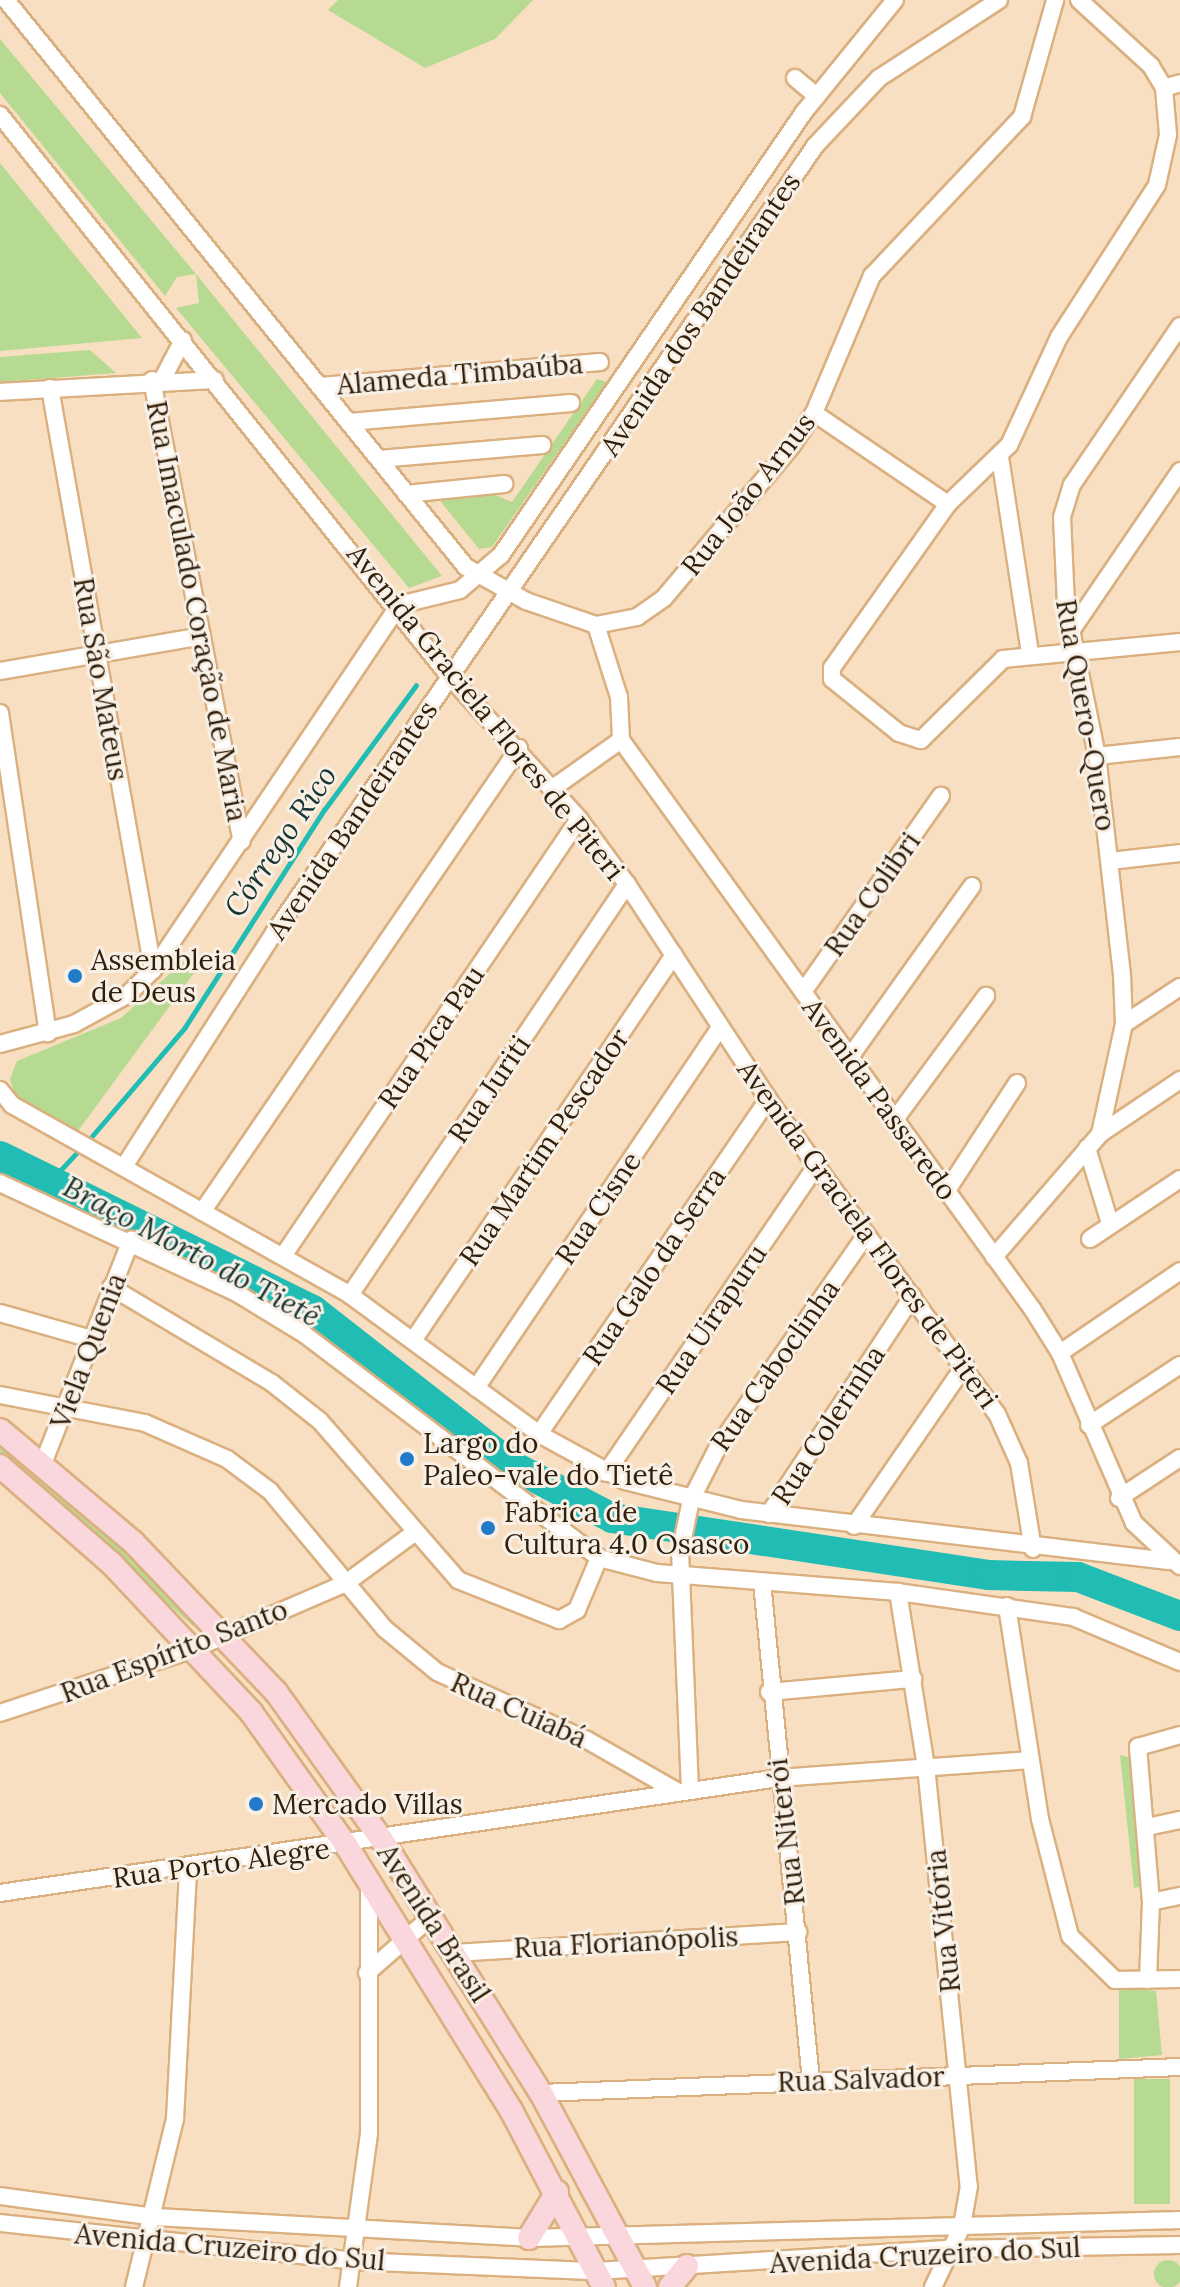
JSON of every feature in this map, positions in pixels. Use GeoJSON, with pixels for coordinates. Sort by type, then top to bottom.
{"type":"FeatureCollection","features":[{"type":"Feature","properties":{"kind":"main road","name":"Avenida Brasil"},"geometry":{"type":"LineString","coordinates":[[0,1430],[44,1461],[227,1633],[382,1840],[541,2093],[624,2237],[641,2278]]}},
{"type":"Feature","properties":{"kind":"main road","name":"Avenida Brasil"},"geometry":{"type":"LineString","coordinates":[[0,1466],[196,1648],[346,1845],[557,2192],[600,2279]]}},
{"type":"Feature","properties":{"kind":"main road"},"geometry":{"type":"LineString","coordinates":[[529,2238],[557,2192]]}},
{"type":"Feature","properties":{"kind":"main road"},"geometry":{"type":"LineString","coordinates":[[670,2287],[687,2266]]}},
{"type":"Feature","properties":{"kind":"street"},"geometry":{"type":"LineString","coordinates":[[6,0],[406,494],[480,578],[507,592],[596,625],[619,697],[621,740],[553,788]]}},
{"type":"Feature","properties":{"kind":"street"},"geometry":{"type":"LineString","coordinates":[[0,1044],[48,1033],[127,995],[153,970],[399,605],[452,593],[480,578],[539,503],[815,95],[895,0]]}},
{"type":"Feature","properties":{"kind":"street","name":"Avenida dos Bandeirantes"},"geometry":{"type":"LineString","coordinates":[[450,677],[831,124],[905,58],[999,0]]}},
{"type":"Feature","properties":{"kind":"street","name":"Rua João Arnus"},"geometry":{"type":"LineString","coordinates":[[596,625],[637,617],[664,598],[716,545],[814,413],[872,276],[1022,117],[1055,0]]}},
{"type":"Feature","properties":{"kind":"street"},"geometry":{"type":"LineString","coordinates":[[1079,0],[1172,86],[1168,135],[1157,185],[1059,337],[1000,457],[948,504],[832,668],[839,690],[910,740],[921,740],[981,675],[1003,659],[1030,653],[1077,655],[1177,637]]}},
{"type":"Feature","properties":{"kind":"street"},"geometry":{"type":"LineString","coordinates":[[795,78],[815,95]]}},
{"type":"Feature","properties":{"kind":"street","name":"Avenida Graciela Flores de Piteri"},"geometry":{"type":"LineString","coordinates":[[0,115],[399,605],[450,677],[519,748],[579,819],[627,884],[768,1099],[965,1365],[1019,1463],[1033,1549]]}},
{"type":"Feature","properties":{"kind":"street","name":"Rua Quero-Quero"},"geometry":{"type":"LineString","coordinates":[[1100,1134],[1124,1024],[1110,861],[1097,756],[1071,631],[1060,559],[1072,485],[1180,326]]}},
{"type":"Feature","properties":{"kind":"street"},"geometry":{"type":"LineString","coordinates":[[157,380],[183,340]]}},
{"type":"Feature","properties":{"kind":"street","name":"Alameda Timbaúba"},"geometry":{"type":"LineString","coordinates":[[321,386],[600,362]]}},
{"type":"Feature","properties":{"kind":"street"},"geometry":{"type":"LineString","coordinates":[[0,392],[157,380],[215,380]]}},
{"type":"Feature","properties":{"kind":"street","name":"Rua Imaculado Coração de Maria"},"geometry":{"type":"LineString","coordinates":[[157,380],[242,841]]}},
{"type":"Feature","properties":{"kind":"street","name":"Rua São Mateus"},"geometry":{"type":"LineString","coordinates":[[50,388],[153,970]]}},
{"type":"Feature","properties":{"kind":"street"},"geometry":{"type":"LineString","coordinates":[[349,422],[571,403]]}},
{"type":"Feature","properties":{"kind":"street"},"geometry":{"type":"LineString","coordinates":[[814,413],[948,504]]}},
{"type":"Feature","properties":{"kind":"street"},"geometry":{"type":"LineString","coordinates":[[379,459],[542,445]]}},
{"type":"Feature","properties":{"kind":"street"},"geometry":{"type":"LineString","coordinates":[[1000,457],[1030,653]]}},
{"type":"Feature","properties":{"kind":"street"},"geometry":{"type":"LineString","coordinates":[[1071,631],[1180,471]]}},
{"type":"Feature","properties":{"kind":"street"},"geometry":{"type":"LineString","coordinates":[[406,494],[504,484]]}},
{"type":"Feature","properties":{"kind":"street"},"geometry":{"type":"LineString","coordinates":[[0,671],[202,636]]}},
{"type":"Feature","properties":{"kind":"street","name":"Avenida Bandeirantes"},"geometry":{"type":"LineString","coordinates":[[125,1165],[450,677]]}},
{"type":"Feature","properties":{"kind":"street"},"geometry":{"type":"LineString","coordinates":[[0,713],[48,1033]]}},
{"type":"Feature","properties":{"kind":"street","name":"Avenida Passaredo"},"geometry":{"type":"LineString","coordinates":[[621,740],[896,1118],[1060,1353],[1119,1498],[1176,1560]]}},
{"type":"Feature","properties":{"kind":"street"},"geometry":{"type":"LineString","coordinates":[[1097,756],[1180,747]]}},
{"type":"Feature","properties":{"kind":"street"},"geometry":{"type":"LineString","coordinates":[[202,1212],[519,748]]}},
{"type":"Feature","properties":{"kind":"street","name":"Rua Colibri"},"geometry":{"type":"LineString","coordinates":[[803,992],[941,796]]}},
{"type":"Feature","properties":{"kind":"street","name":"Rua Pica Pau"},"geometry":{"type":"LineString","coordinates":[[283,1256],[579,819]]}},
{"type":"Feature","properties":{"kind":"street"},"geometry":{"type":"LineString","coordinates":[[1110,861],[1180,853]]}},
{"type":"Feature","properties":{"kind":"street","name":"Rua Juriti"},"geometry":{"type":"LineString","coordinates":[[350,1295],[627,884]]}},
{"type":"Feature","properties":{"kind":"street"},"geometry":{"type":"LineString","coordinates":[[850,1057],[972,886]]}},
{"type":"Feature","properties":{"kind":"street","name":"Rua Martim Pescador"},"geometry":{"type":"LineString","coordinates":[[414,1339],[674,955]]}},
{"type":"Feature","properties":{"kind":"street"},"geometry":{"type":"LineString","coordinates":[[1124,1024],[1180,987]]}},
{"type":"Feature","properties":{"kind":"street"},"geometry":{"type":"LineString","coordinates":[[896,1118],[986,996]]}},
{"type":"Feature","properties":{"kind":"street","name":"Rua Cisne"},"geometry":{"type":"LineString","coordinates":[[476,1388],[720,1028]]}},
{"type":"Feature","properties":{"kind":"street"},"geometry":{"type":"LineString","coordinates":[[994,1257],[1100,1134],[1180,1080]]}},
{"type":"Feature","properties":{"kind":"street"},"geometry":{"type":"LineString","coordinates":[[946,1192],[1017,1083]]}},
{"type":"Feature","properties":{"kind":"street"},"geometry":{"type":"LineString","coordinates":[[0,1090],[12,1105],[125,1165],[350,1295],[414,1339],[539,1434],[606,1473],[690,1504],[1033,1549],[1176,1560]]}},
{"type":"Feature","properties":{"kind":"street","name":"Rua Galo da Serra"},"geometry":{"type":"LineString","coordinates":[[539,1434],[768,1099]]}},
{"type":"Feature","properties":{"kind":"street"},"geometry":{"type":"LineString","coordinates":[[1087,1148],[1110,1223]]}},
{"type":"Feature","properties":{"kind":"street","name":"Rua Uirapuru"},"geometry":{"type":"LineString","coordinates":[[606,1473],[816,1166]]}},
{"type":"Feature","properties":{"kind":"street"},"geometry":{"type":"LineString","coordinates":[[1090,1239],[1180,1179]]}},
{"type":"Feature","properties":{"kind":"street"},"geometry":{"type":"LineString","coordinates":[[0,1183],[131,1240],[304,1334],[599,1558],[762,1582],[898,1592],[1007,1606],[1119,1631],[1180,1662]]}},
{"type":"Feature","properties":{"kind":"street","name":"Rua Caboclinha"},"geometry":{"type":"LineString","coordinates":[[684,1791],[680,1570],[690,1504],[718,1447],[866,1235]]}},
{"type":"Feature","properties":{"kind":"street","name":"Viela Quenia"},"geometry":{"type":"LineString","coordinates":[[44,1461],[131,1240]]}},
{"type":"Feature","properties":{"kind":"street"},"geometry":{"type":"LineString","coordinates":[[1060,1353],[1180,1271]]}},
{"type":"Feature","properties":{"kind":"street"},"geometry":{"type":"LineString","coordinates":[[111,1287],[296,1401],[341,1439],[411,1536],[458,1580],[559,1620],[577,1610],[599,1558]]}},
{"type":"Feature","properties":{"kind":"street","name":"Rua Colerinha"},"geometry":{"type":"LineString","coordinates":[[769,1514],[913,1296]]}},
{"type":"Feature","properties":{"kind":"street"},"geometry":{"type":"LineString","coordinates":[[0,1313],[91,1339]]}},
{"type":"Feature","properties":{"kind":"street"},"geometry":{"type":"LineString","coordinates":[[854,1526],[965,1365]]}},
{"type":"Feature","properties":{"kind":"street"},"geometry":{"type":"LineString","coordinates":[[1089,1425],[1180,1365]]}},
{"type":"Feature","properties":{"kind":"street","name":"Rua Cuiabá"},"geometry":{"type":"LineString","coordinates":[[0,1395],[145,1423],[227,1459],[270,1491],[385,1629],[448,1679],[587,1740],[684,1791]]}},
{"type":"Feature","properties":{"kind":"street"},"geometry":{"type":"LineString","coordinates":[[1119,1498],[1180,1458]]}},
{"type":"Feature","properties":{"kind":"street","name":"Rua Espírito Santo"},"geometry":{"type":"LineString","coordinates":[[0,1713],[196,1648],[346,1583],[411,1536]]}},
{"type":"Feature","properties":{"kind":"street","name":"Rua Niterói"},"geometry":{"type":"LineString","coordinates":[[762,1582],[769,1692],[798,1932],[811,2081]]}},
{"type":"Feature","properties":{"kind":"street","name":"Rua Vitória"},"geometry":{"type":"LineString","coordinates":[[898,1592],[926,1766],[969,2186],[962,2226],[933,2287]]}},
{"type":"Feature","properties":{"kind":"street"},"geometry":{"type":"LineString","coordinates":[[1007,1606],[1030,1760],[1070,1936],[1115,1980],[1180,1979]]}},
{"type":"Feature","properties":{"kind":"street"},"geometry":{"type":"LineString","coordinates":[[769,1692],[913,1679]]}},
{"type":"Feature","properties":{"kind":"street"},"geometry":{"type":"LineString","coordinates":[[1148,1980],[1151,1902],[1142,1744],[1180,1735]]}},
{"type":"Feature","properties":{"kind":"street"},"geometry":{"type":"LineString","coordinates":[[684,1791],[779,1778],[1030,1760]]}},
{"type":"Feature","properties":{"kind":"street","name":"Rua Porto Alegre"},"geometry":{"type":"LineString","coordinates":[[0,1893],[382,1840],[684,1791]]}},
{"type":"Feature","properties":{"kind":"street"},"geometry":{"type":"LineString","coordinates":[[1147,1827],[1180,1820]]}},
{"type":"Feature","properties":{"kind":"street"},"geometry":{"type":"LineString","coordinates":[[134,2287],[156,2217],[184,2029],[188,1867]]}},
{"type":"Feature","properties":{"kind":"street"},"geometry":{"type":"LineString","coordinates":[[348,2287],[358,2232],[369,2133],[369,1881]]}},
{"type":"Feature","properties":{"kind":"street"},"geometry":{"type":"LineString","coordinates":[[1151,1902],[1180,1896]]}},
{"type":"Feature","properties":{"kind":"street"},"geometry":{"type":"LineString","coordinates":[[367,1973],[401,1936],[431,1917]]}},
{"type":"Feature","properties":{"kind":"street","name":"Rua Florianópolis"},"geometry":{"type":"LineString","coordinates":[[454,1953],[798,1932]]}},
{"type":"Feature","properties":{"kind":"street","name":"Rua Salvador"},"geometry":{"type":"LineString","coordinates":[[541,2093],[1180,2067]]}},
{"type":"Feature","properties":{"kind":"street","name":"Avenida Cruzeiro do Sul"},"geometry":{"type":"LineString","coordinates":[[0,2196],[156,2217],[358,2232],[529,2238],[1180,2220]]}},
{"type":"Feature","properties":{"kind":"street","name":"Avenida Cruzeiro do Sul"},"geometry":{"type":"LineString","coordinates":[[0,2223],[353,2261],[600,2279],[641,2278],[687,2266],[949,2249],[1180,2245]]}},
{"type":"Feature","properties":{"kind":"green space"},"geometry":{"type":"Polygon","coordinates":[[[338,0],[533,0],[495,39],[425,68],[328,10],[338,0]]]}},
{"type":"Feature","properties":{"kind":"green space"},"geometry":{"type":"Polygon","coordinates":[[[0,39],[196,274],[177,277],[165,296],[0,93],[0,39]]]}},
{"type":"Feature","properties":{"kind":"green space"},"geometry":{"type":"Polygon","coordinates":[[[0,163],[142,338],[0,351],[0,163]]]}},
{"type":"Feature","properties":{"kind":"green space"},"geometry":{"type":"Polygon","coordinates":[[[196,274],[442,576],[409,588],[176,308],[199,303],[196,274]]]}},
{"type":"Feature","properties":{"kind":"green space"},"geometry":{"type":"Polygon","coordinates":[[[90,350],[116,373],[0,382],[0,357],[90,350]]]}},
{"type":"Feature","properties":{"kind":"green space"},"geometry":{"type":"Polygon","coordinates":[[[597,379],[607,382],[492,547],[479,549],[437,497],[489,492],[512,502],[597,379]]]}},
{"type":"Feature","properties":{"kind":"green space"},"geometry":{"type":"Polygon","coordinates":[[[188,957],[202,962],[78,1131],[16,1098],[10,1079],[17,1061],[121,1018],[188,957]]]}},
{"type":"Feature","properties":{"kind":"green space"},"geometry":{"type":"Polygon","coordinates":[[[0,1442],[77,1501],[201,1619],[193,1626],[0,1454],[0,1442]]]}},
{"type":"Feature","properties":{"kind":"green space"},"geometry":{"type":"Polygon","coordinates":[[[1120,1755],[1136,1759],[1147,1886],[1134,1888],[1120,1755]]]}},
{"type":"Feature","properties":{"kind":"green space"},"geometry":{"type":"Polygon","coordinates":[[[1119,1987],[1156,1991],[1162,2055],[1119,2059],[1119,1987]]]}},
{"type":"Feature","properties":{"kind":"green space"},"geometry":{"type":"Polygon","coordinates":[[[1134,2079],[1170,2079],[1170,2204],[1134,2204],[1134,2079]]]}},
{"type":"Feature","properties":{"kind":"green space"},"geometry":{"type":"Polygon","coordinates":[[[1168,2260],[1178,2264],[1182,2274],[1178,2284],[1168,2288],[1158,2284],[1154,2274],[1158,2264],[1168,2260]]]}},
{"type":"Feature","properties":{"kind":"waterway","name":"Córrego Rico"},"geometry":{"type":"LineString","coordinates":[[92,1136],[185,1027],[324,810],[416,685]]}},
{"type":"Feature","properties":{"kind":"waterway","name":"Córrego Rico"},"geometry":{"type":"LineString","coordinates":[[54,1177],[77,1152]]}},
{"type":"Feature","properties":{"kind":"waterway","name":"Braço Morto do Tietê"},"geometry":{"type":"LineString","coordinates":[[0,1156],[313,1310],[513,1466],[612,1518],[988,1575],[1078,1577],[1180,1616]]}},
{"type":"Feature","properties":{"kind":"place","name":"Assembleia de Deus"},"geometry":{"type":"Point","coordinates":[75,976]}},
{"type":"Feature","properties":{"kind":"place","name":"Largo do Paleo-vale do Tietê"},"geometry":{"type":"Point","coordinates":[407,1459]}},
{"type":"Feature","properties":{"kind":"place","name":"Fabrica de Cultura 4.0 Osasco"},"geometry":{"type":"Point","coordinates":[488,1528]}},
{"type":"Feature","properties":{"kind":"place","name":"Mercado Villas"},"geometry":{"type":"Point","coordinates":[256,1804]}}]}
